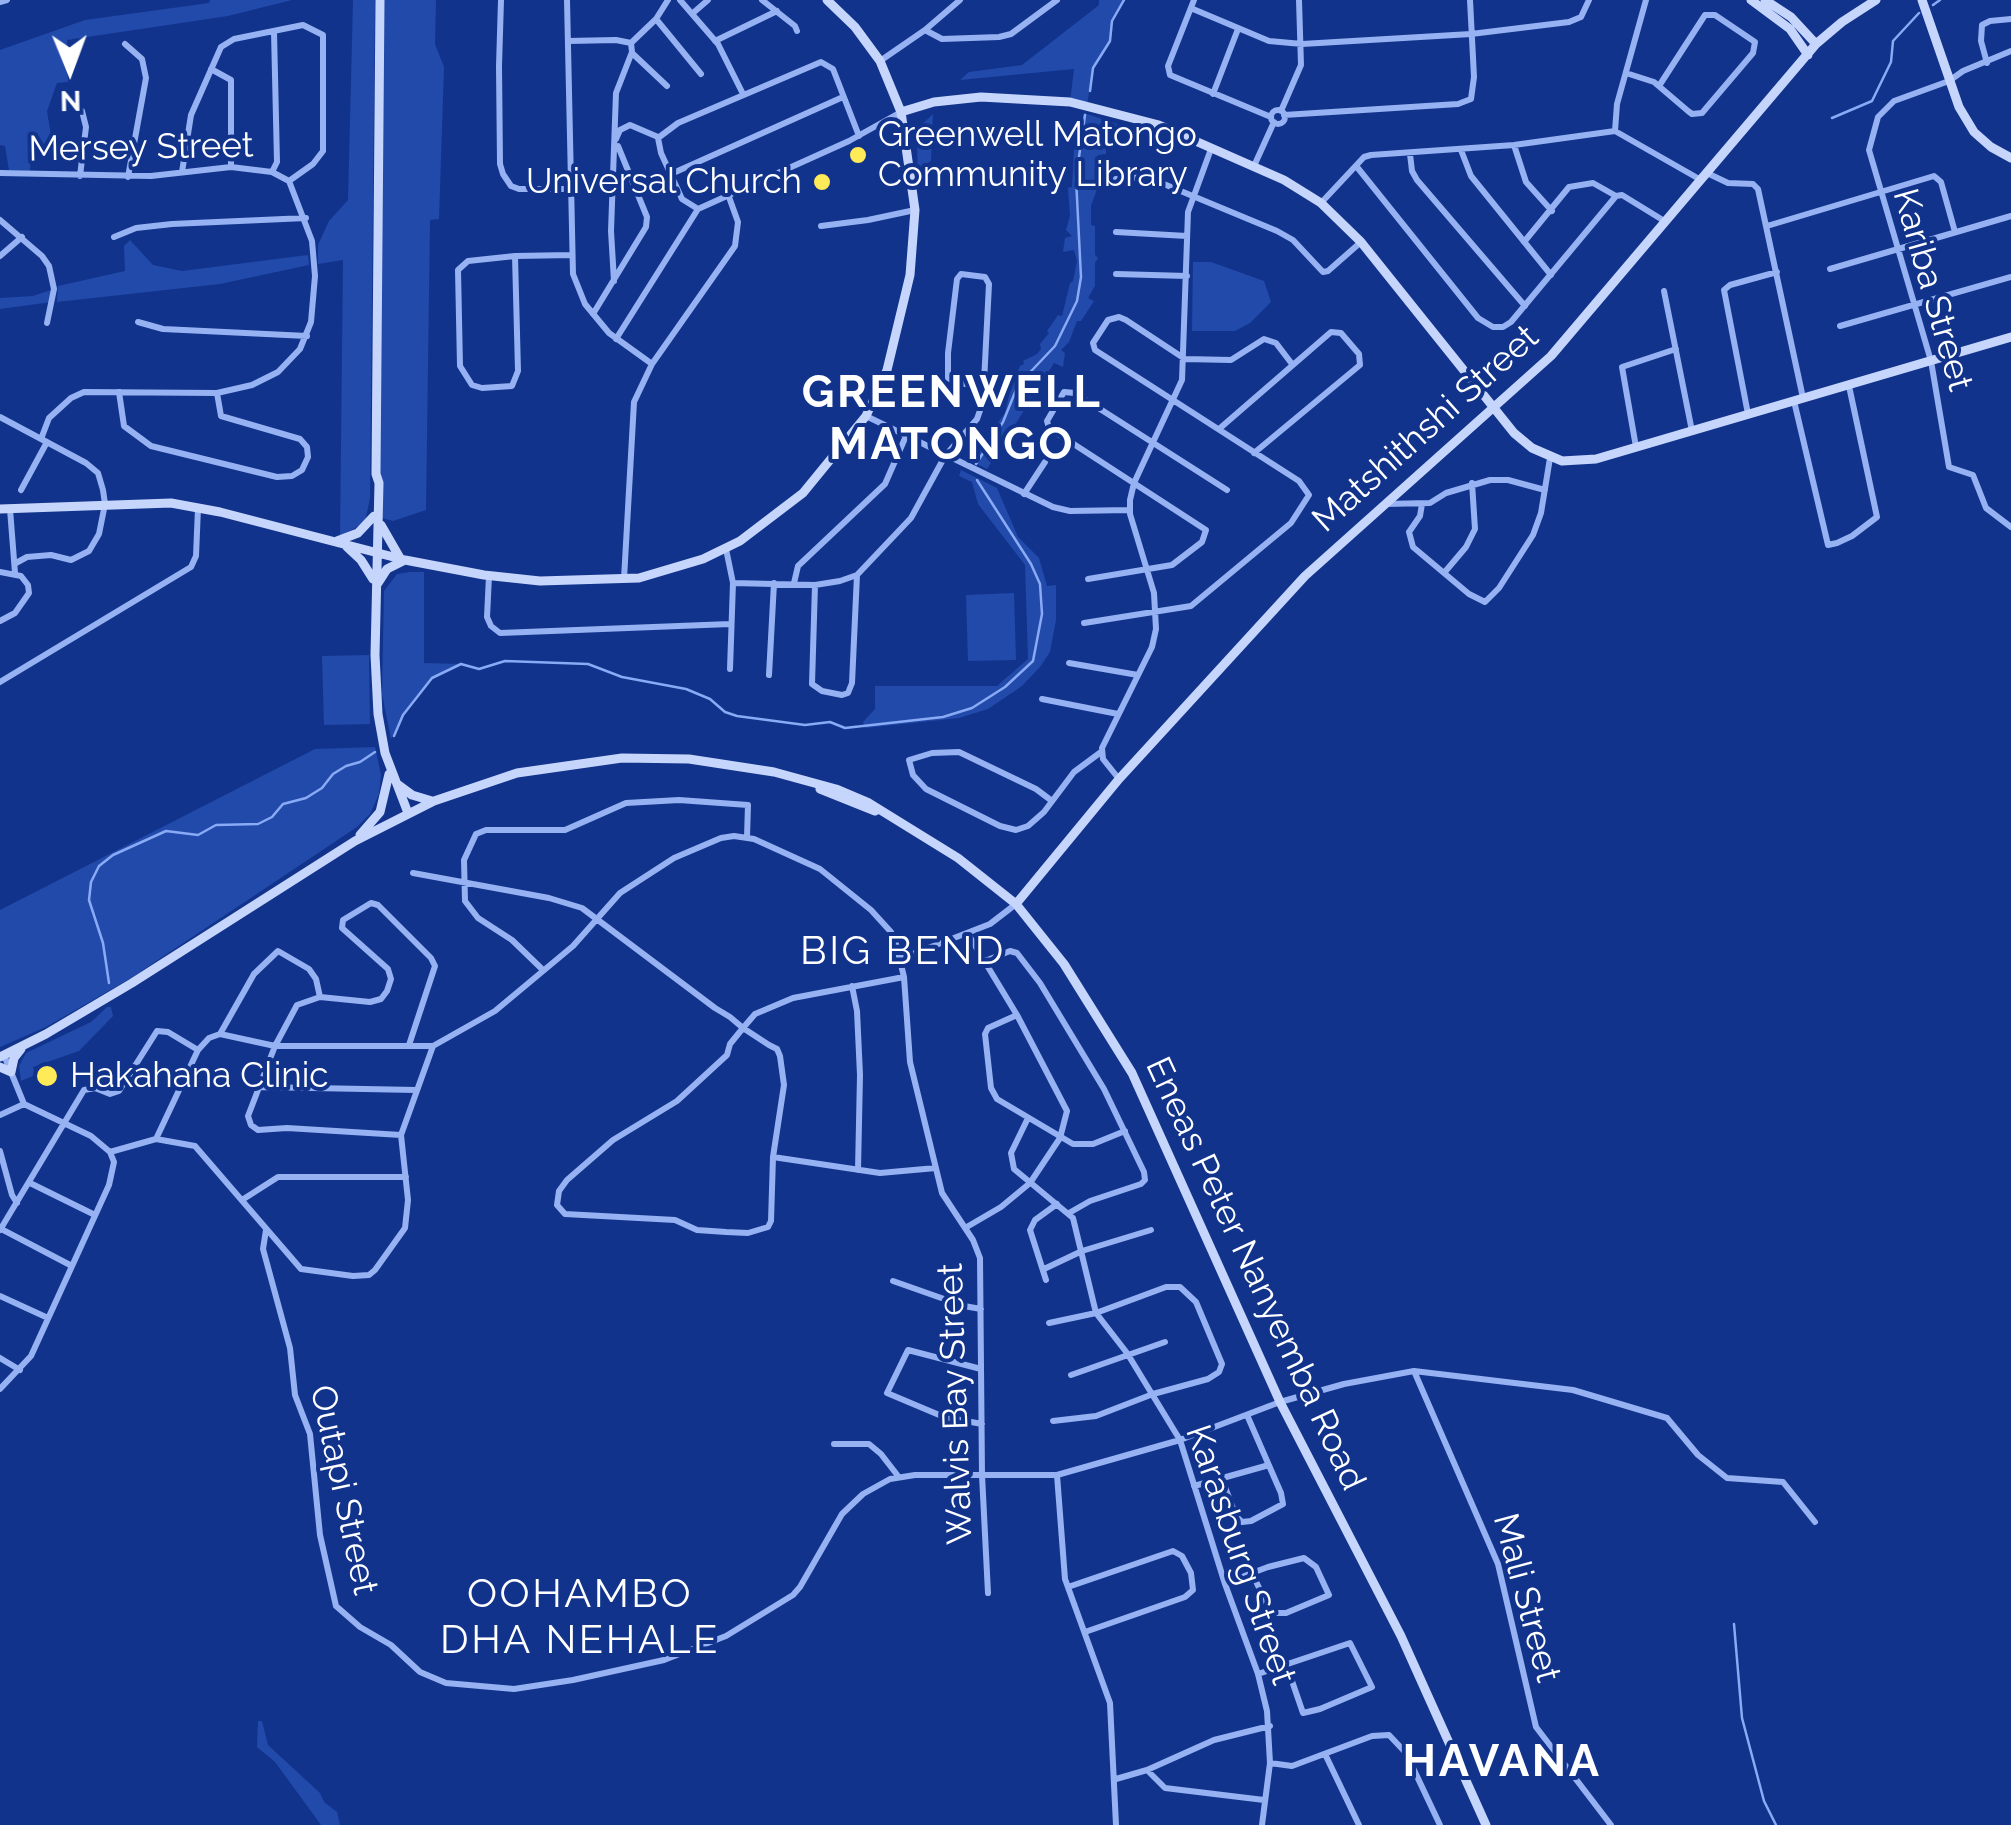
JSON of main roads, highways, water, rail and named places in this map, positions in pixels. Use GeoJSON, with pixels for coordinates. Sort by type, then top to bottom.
{"type":"FeatureCollection","features":[{"type":"Feature","properties":{"kind":"main road"},"geometry":{"type":"LineString","coordinates":[[2,1056],[132,983],[354,841],[408,813],[391,773],[378,714],[375,553],[380,0]]}},
{"type":"Feature","properties":{"kind":"main road"},"geometry":{"type":"LineString","coordinates":[[1751,0],[1790,29],[1808,54]]}},
{"type":"Feature","properties":{"kind":"main road"},"geometry":{"type":"LineString","coordinates":[[1765,0],[1790,17],[1816,44]]}},
{"type":"Feature","properties":{"kind":"main road","name":"Matshithshi Street"},"geometry":{"type":"LineString","coordinates":[[1016,904],[1118,779],[1304,576],[1551,356],[1816,44],[1876,0]]}},
{"type":"Feature","properties":{"kind":"main road"},"geometry":{"type":"LineString","coordinates":[[1922,0],[1959,108],[1974,132],[2011,158]]}},
{"type":"Feature","properties":{"kind":"main road"},"geometry":{"type":"LineString","coordinates":[[5,509],[171,503],[402,559],[489,576],[540,580],[624,580],[675,568],[726,549],[772,520],[803,494],[866,416],[898,334],[912,259],[915,210],[901,112],[880,61],[833,2]]}},
{"type":"Feature","properties":{"kind":"main road"},"geometry":{"type":"LineString","coordinates":[[901,112],[934,102],[981,97],[1070,102],[1125,114],[1254,166],[1321,203],[1362,242],[1524,443],[1550,458],[1579,461],[1636,447],[2011,337]]}},
{"type":"Feature","properties":{"kind":"main road"},"geometry":{"type":"LineString","coordinates":[[339,543],[376,517]]}},
{"type":"Feature","properties":{"kind":"main road"},"geometry":{"type":"LineString","coordinates":[[376,517],[386,539],[402,559]]}},
{"type":"Feature","properties":{"kind":"main road"},"geometry":{"type":"LineString","coordinates":[[339,543],[361,560],[375,582]]}},
{"type":"Feature","properties":{"kind":"main road"},"geometry":{"type":"LineString","coordinates":[[375,582],[402,559]]}},
{"type":"Feature","properties":{"kind":"main road","name":"Eneas Peter Nanyemba Road"},"geometry":{"type":"LineString","coordinates":[[408,813],[517,773],[622,758],[689,759],[800,780],[853,795],[958,858],[1016,904],[1064,964],[1132,1072],[1280,1402],[1401,1636],[1486,1825]]}},
{"type":"Feature","properties":{"kind":"main road"},"geometry":{"type":"LineString","coordinates":[[391,773],[412,795],[434,801]]}},
{"type":"Feature","properties":{"kind":"main road"},"geometry":{"type":"LineString","coordinates":[[354,841],[380,812],[391,773]]}},
{"type":"Feature","properties":{"kind":"main road"},"geometry":{"type":"LineString","coordinates":[[0,1067],[10,1072],[23,1047]]}},
{"type":"Feature","properties":{"kind":"waterway"},"geometry":{"type":"LineString","coordinates":[[1090,91],[1093,68],[1110,41],[1112,21],[1124,0]]}},
{"type":"Feature","properties":{"kind":"waterway"},"geometry":{"type":"LineString","coordinates":[[1933,5],[1940,0]]}},
{"type":"Feature","properties":{"kind":"waterway"},"geometry":{"type":"LineString","coordinates":[[1832,118],[1872,101],[1891,62],[1893,41],[1919,13]]}},
{"type":"Feature","properties":{"kind":"waterway"},"geometry":{"type":"LineString","coordinates":[[976,464],[1003,422],[1018,385],[1055,346],[1077,301],[1081,277],[1076,178],[1085,115]]}},
{"type":"Feature","properties":{"kind":"waterway"},"geometry":{"type":"LineString","coordinates":[[394,736],[403,715],[432,678],[461,664],[479,669],[505,661],[588,664],[622,677],[686,689],[737,716],[805,725],[830,722],[845,728],[943,717],[972,708],[1005,687],[1033,661],[1042,614],[1040,584],[1031,564],[977,480]]}},
{"type":"Feature","properties":{"kind":"waterway"},"geometry":{"type":"LineString","coordinates":[[109,983],[103,943],[89,900],[91,882],[99,866],[113,855],[166,831],[198,835],[216,825],[258,824],[272,817],[283,804],[306,798],[322,788],[333,774],[375,752]]}},
{"type":"Feature","properties":{"kind":"waterway"},"geometry":{"type":"LineString","coordinates":[[1734,1624],[1742,1718],[1764,1801],[1776,1825]]}},
{"type":"Feature","properties":{"kind":"place","name":"Greenwell Matongo Community Library"},"geometry":{"type":"Point","coordinates":[858,155]}},
{"type":"Feature","properties":{"kind":"place","name":"Universal Church"},"geometry":{"type":"Point","coordinates":[822,182]}},
{"type":"Feature","properties":{"kind":"place","name":"Hakahana Clinic"},"geometry":{"type":"Point","coordinates":[47,1076]}},
{"type":"Feature","properties":{"kind":"district","name":"GREENWELL MATONGO"},"geometry":{"type":"Point","coordinates":[952,419]}},
{"type":"Feature","properties":{"kind":"district","name":"BIG BEND"},"geometry":{"type":"Point","coordinates":[903,952]}},
{"type":"Feature","properties":{"kind":"district","name":"OOHAMBO DHA NEHALE"},"geometry":{"type":"Point","coordinates":[580,1618]}},
{"type":"Feature","properties":{"kind":"district","name":"HAVANA"},"geometry":{"type":"Point","coordinates":[1502,1762]}}]}
